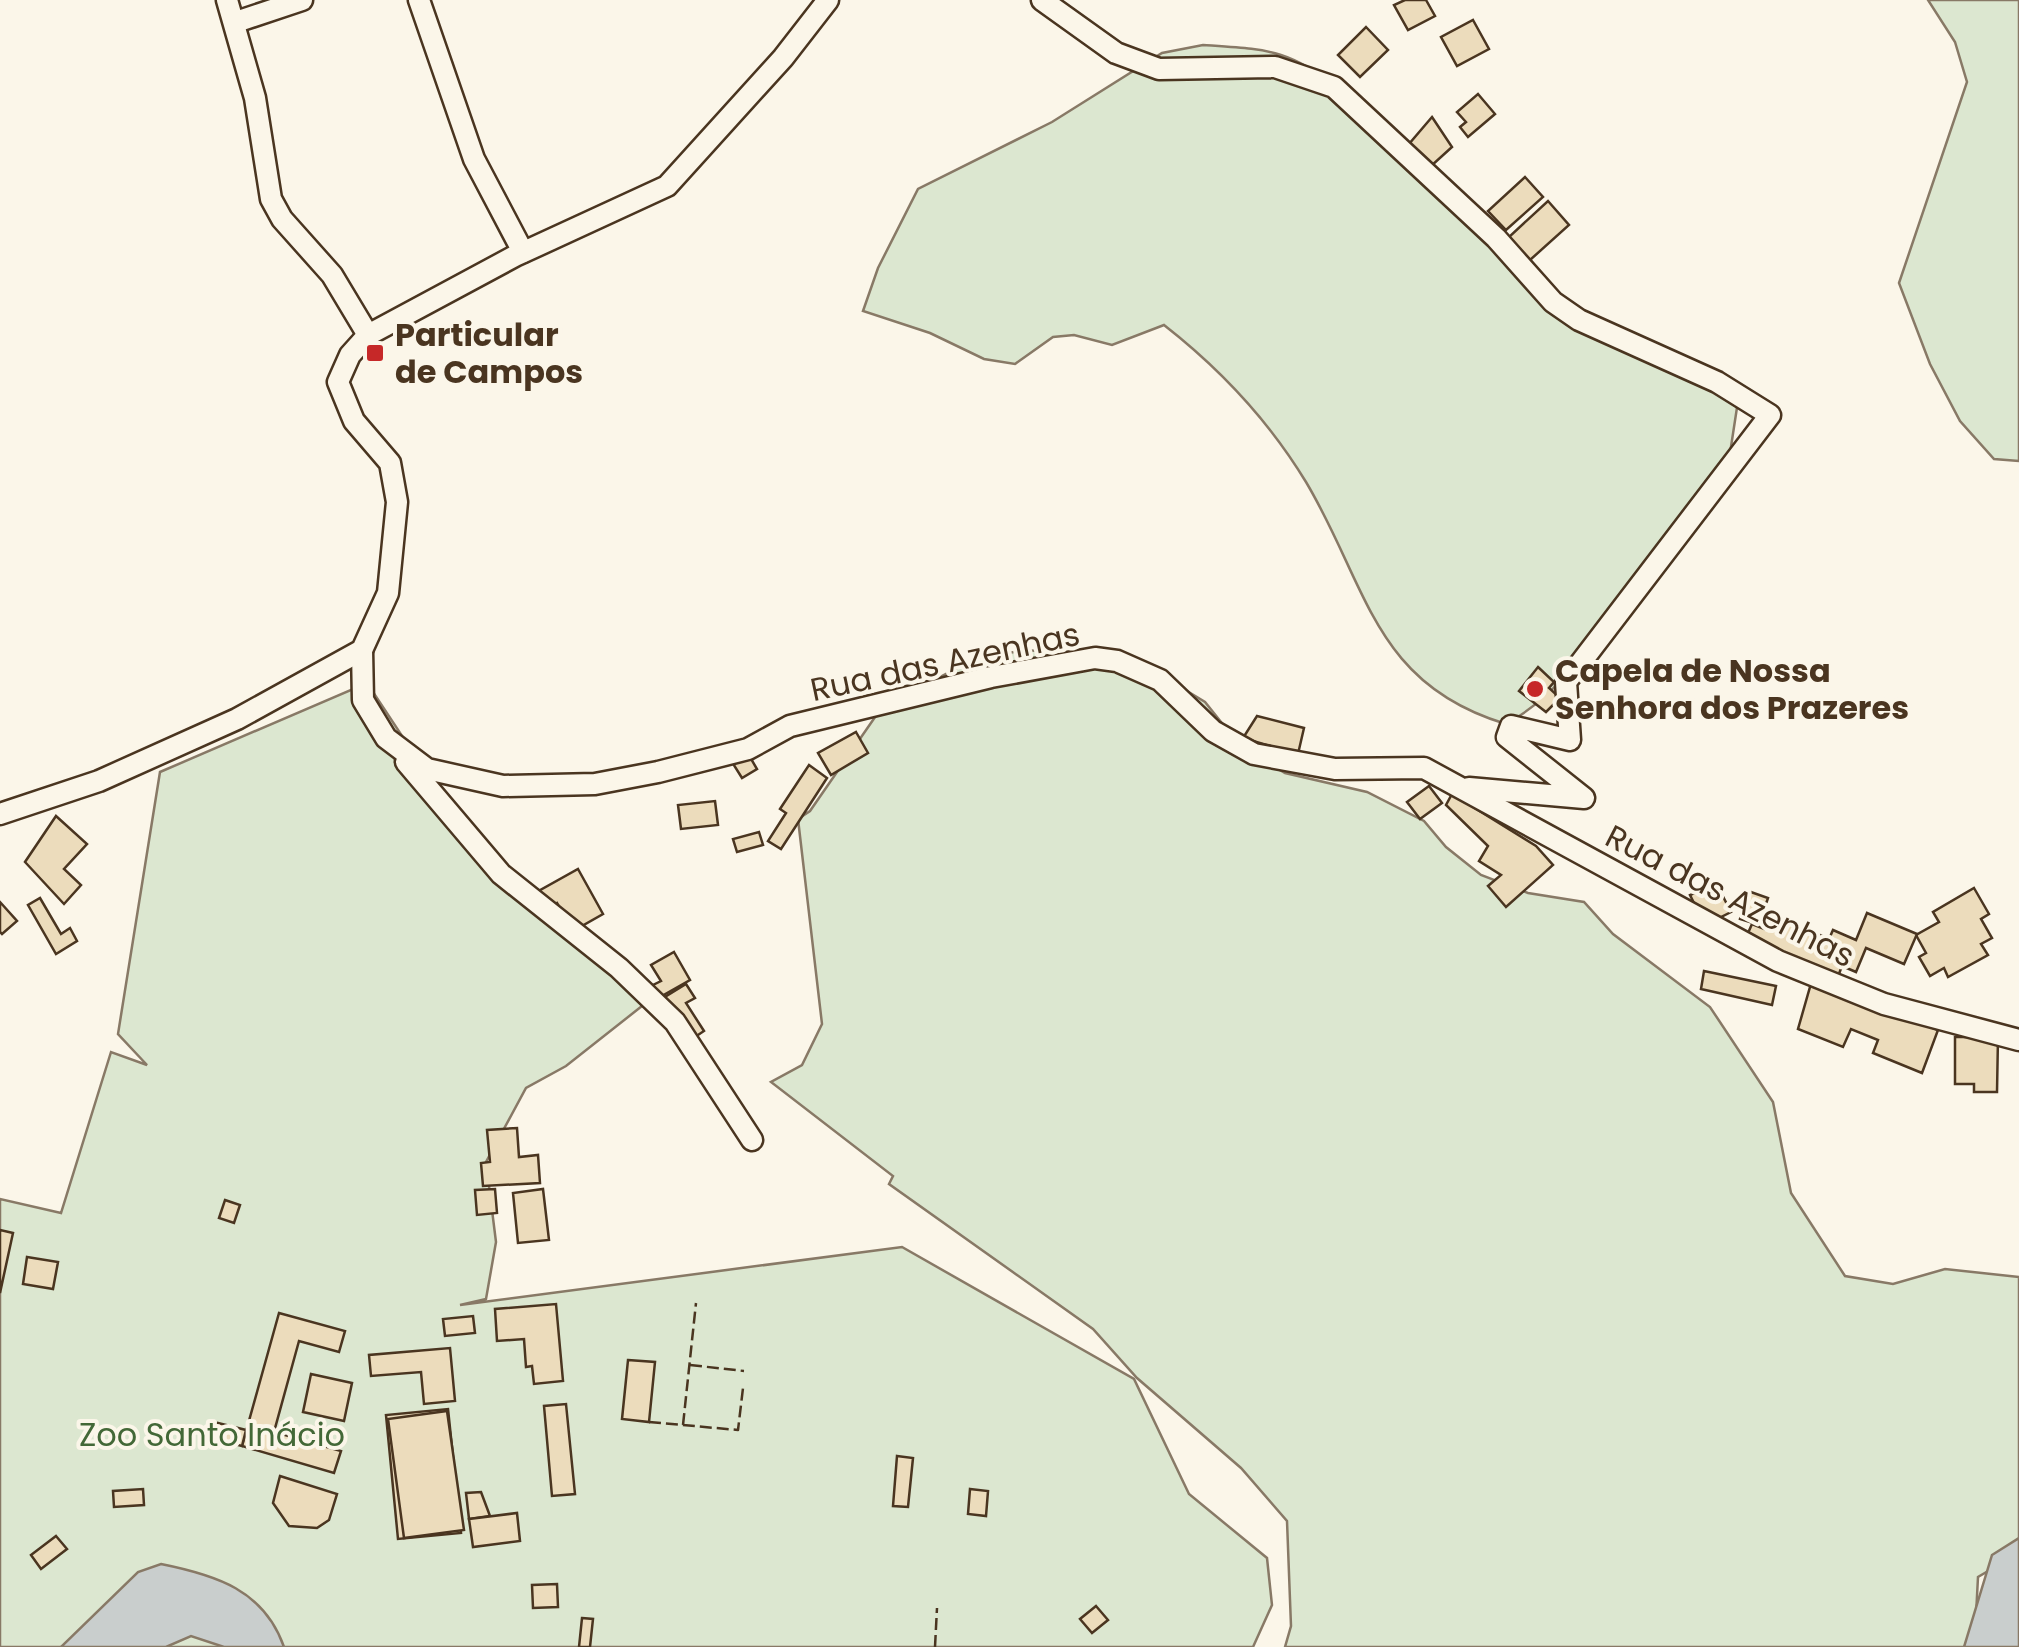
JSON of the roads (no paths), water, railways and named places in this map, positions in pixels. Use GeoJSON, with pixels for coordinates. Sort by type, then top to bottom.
{"type":"FeatureCollection","features":[{"type":"Feature","properties":{"kind":"street"},"geometry":{"type":"LineString","coordinates":[[227,0],[255,98],[271,199],[282,220],[332,275],[368,335]]}},
{"type":"Feature","properties":{"kind":"street"},"geometry":{"type":"LineString","coordinates":[[236,22],[302,0]]}},
{"type":"Feature","properties":{"kind":"street"},"geometry":{"type":"LineString","coordinates":[[419,0],[474,158],[523,252]]}},
{"type":"Feature","properties":{"kind":"street"},"geometry":{"type":"LineString","coordinates":[[0,814],[100,781],[237,719],[362,650],[388,594],[397,502],[390,463],[354,421],[338,382],[350,355],[368,335],[523,252],[666,186],[771,72],[828,0]]}},
{"type":"Feature","properties":{"kind":"street"},"geometry":{"type":"LineString","coordinates":[[1042,0],[1116,53],[1159,69],[1275,67],[1334,87],[1496,238],[1553,302],[1578,320],[1717,382],[1770,415],[1566,682],[1570,740],[1511,726],[1508,737],[1584,798],[1463,788]]}},
{"type":"Feature","properties":{"kind":"street","name":"Rua das Azenhas"},"geometry":{"type":"LineString","coordinates":[[362,650],[363,700],[386,738],[426,768],[503,786],[594,784],[748,748],[790,726],[991,677],[1095,658],[1118,661],[1160,680],[1213,730],[1254,754],[1335,768],[1424,768],[1778,960],[1884,1004],[2019,1040]]}},
{"type":"Feature","properties":{"kind":"street"},"geometry":{"type":"LineString","coordinates":[[386,738],[501,874],[619,968],[675,1022],[752,1140]]}},
{"type":"Feature","properties":{"kind":"place","name":"Particular de Campos"},"geometry":{"type":"Point","coordinates":[375,353]}},
{"type":"Feature","properties":{"kind":"place","name":"Capela de Nossa Senhora dos Prazeres"},"geometry":{"type":"Point","coordinates":[1535,689]}},
{"type":"Feature","properties":{"kind":"park label","name":"Zoo Santo Inácio"},"geometry":{"type":"Point","coordinates":[212,1435]}}]}
